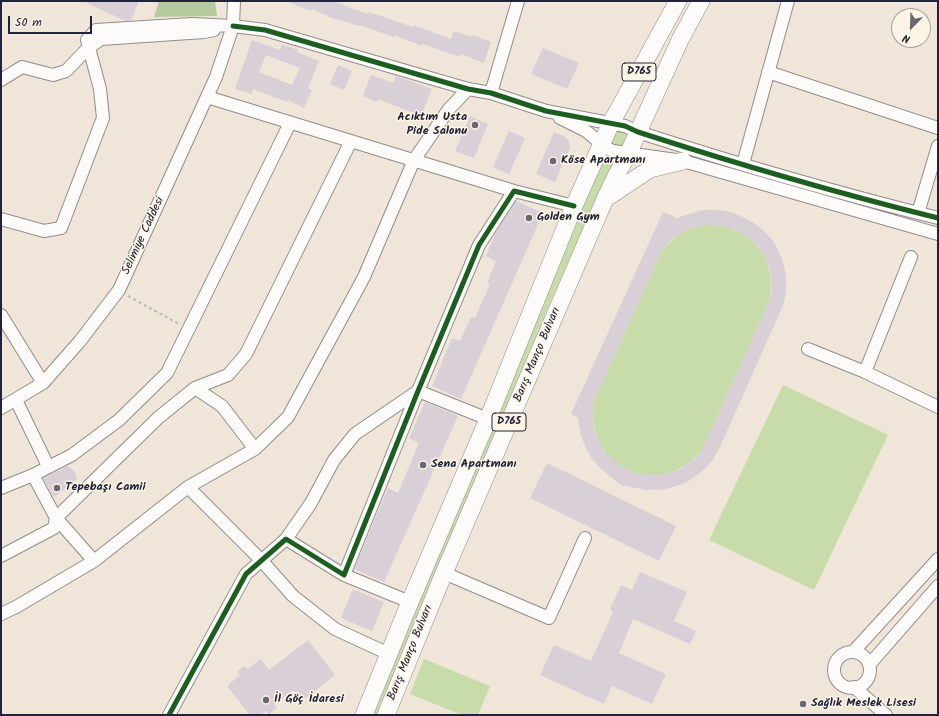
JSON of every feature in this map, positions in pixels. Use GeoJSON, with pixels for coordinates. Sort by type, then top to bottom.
{"type":"FeatureCollection","features":[{"type":"Feature","properties":{"kind":"highway","name":"Barış Manço Bulvarı"},"geometry":{"type":"LineString","coordinates":[[364,715],[388,654],[488,419],[574,206],[611,123],[678,1]]}},
{"type":"Feature","properties":{"kind":"highway","name":"Barış Manço Bulvarı"},"geometry":{"type":"LineString","coordinates":[[386,715],[444,573],[604,199],[628,154],[680,40],[701,1]]}},
{"type":"Feature","properties":{"kind":"highway"},"geometry":{"type":"LineString","coordinates":[[604,199],[650,169],[683,161]]}},
{"type":"Feature","properties":{"kind":"street","name":"Selimiye Caddesi"},"geometry":{"type":"LineString","coordinates":[[1,408],[43,383],[80,341],[118,290],[216,77],[233,26],[234,1]]}},
{"type":"Feature","properties":{"kind":"street"},"geometry":{"type":"LineString","coordinates":[[491,92],[518,1]]}},
{"type":"Feature","properties":{"kind":"street"},"geometry":{"type":"LineString","coordinates":[[743,164],[788,1]]}},
{"type":"Feature","properties":{"kind":"street"},"geometry":{"type":"LineString","coordinates":[[1,80],[22,67],[53,75],[66,71],[88,48],[102,39],[204,32],[233,26],[265,30],[468,89],[491,92],[546,111],[586,131],[613,151],[683,161],[938,234]]}},
{"type":"Feature","properties":{"kind":"street"},"geometry":{"type":"LineString","coordinates":[[1,218],[44,231],[61,228],[103,118],[100,89],[88,48]]}},
{"type":"Feature","properties":{"kind":"street"},"geometry":{"type":"LineString","coordinates":[[768,72],[938,128]]}},
{"type":"Feature","properties":{"kind":"street"},"geometry":{"type":"LineString","coordinates":[[1,614],[16,607],[94,561],[188,487],[254,449],[288,417],[312,376],[364,277],[414,160],[449,109],[468,89]]}},
{"type":"Feature","properties":{"kind":"street"},"geometry":{"type":"LineString","coordinates":[[207,97],[514,191],[574,206]]}},
{"type":"Feature","properties":{"kind":"street"},"geometry":{"type":"LineString","coordinates":[[546,111],[624,126],[638,132],[743,164],[871,201],[938,218]]}},
{"type":"Feature","properties":{"kind":"street"},"geometry":{"type":"LineString","coordinates":[[1,488],[33,475],[72,455],[119,420],[167,373],[290,123]]}},
{"type":"Feature","properties":{"kind":"street"},"geometry":{"type":"LineString","coordinates":[[1,556],[54,528],[56,518],[158,418],[195,388],[228,375],[246,354],[351,141]]}},
{"type":"Feature","properties":{"kind":"street"},"geometry":{"type":"LineString","coordinates":[[918,213],[938,146]]}},
{"type":"Feature","properties":{"kind":"street"},"geometry":{"type":"LineString","coordinates":[[344,575],[479,245],[514,191]]}},
{"type":"Feature","properties":{"kind":"street"},"geometry":{"type":"LineString","coordinates":[[865,372],[912,258]]}},
{"type":"Feature","properties":{"kind":"street"},"geometry":{"type":"LineString","coordinates":[[1,315],[43,383]]}},
{"type":"Feature","properties":{"kind":"street"},"geometry":{"type":"LineString","coordinates":[[808,349],[865,372],[938,406]]}},
{"type":"Feature","properties":{"kind":"street"},"geometry":{"type":"LineString","coordinates":[[195,388],[222,406],[254,449]]}},
{"type":"Feature","properties":{"kind":"street"},"geometry":{"type":"LineString","coordinates":[[418,391],[488,419]]}},
{"type":"Feature","properties":{"kind":"street"},"geometry":{"type":"LineString","coordinates":[[169,715],[246,574],[286,539],[311,503],[334,460],[355,434],[418,391]]}},
{"type":"Feature","properties":{"kind":"street"},"geometry":{"type":"LineString","coordinates":[[16,400],[48,466]]}},
{"type":"Feature","properties":{"kind":"street"},"geometry":{"type":"LineString","coordinates":[[33,475],[56,518],[94,561]]}},
{"type":"Feature","properties":{"kind":"street"},"geometry":{"type":"LineString","coordinates":[[188,487],[261,560],[293,596],[335,629],[388,654]]}},
{"type":"Feature","properties":{"kind":"street"},"geometry":{"type":"LineString","coordinates":[[444,573],[549,618],[585,538]]}},
{"type":"Feature","properties":{"kind":"street"},"geometry":{"type":"LineString","coordinates":[[286,539],[344,575],[410,602]]}},
{"type":"Feature","properties":{"kind":"street"},"geometry":{"type":"LineString","coordinates":[[853,652],[938,558]]}},
{"type":"Feature","properties":{"kind":"street"},"geometry":{"type":"LineString","coordinates":[[869,665],[938,586]]}},
{"type":"Feature","properties":{"kind":"street"},"geometry":{"type":"LineString","coordinates":[[853,652],[860,654],[866,659],[869,665],[867,680],[861,685],[854,687],[847,687],[840,683],[834,670],[835,663],[839,657],[846,653],[853,652]]}},
{"type":"Feature","properties":{"kind":"street"},"geometry":{"type":"LineString","coordinates":[[854,687],[886,715]]}},
{"type":"Feature","properties":{"kind":"path"},"geometry":{"type":"LineString","coordinates":[[118,290],[189,329]]}},
{"type":"Feature","properties":{"kind":"green space"},"geometry":{"type":"Polygon","coordinates":[[[159,1],[215,1],[217,16],[154,17],[159,1]]]}},
{"type":"Feature","properties":{"kind":"green space"},"geometry":{"type":"Polygon","coordinates":[[[615,129],[629,133],[622,146],[616,145],[612,142],[615,129]]]}},
{"type":"Feature","properties":{"kind":"green space"},"geometry":{"type":"Polygon","coordinates":[[[602,157],[614,163],[561,277],[376,715],[369,715],[602,157]]]}},
{"type":"Feature","properties":{"kind":"green space"},"geometry":{"type":"Polygon","coordinates":[[[706,225],[722,226],[736,230],[757,246],[764,257],[769,270],[771,284],[770,300],[702,450],[685,466],[666,474],[646,475],[628,470],[612,460],[601,444],[594,425],[594,401],[662,251],[671,241],[681,234],[693,228],[706,225]]]}},
{"type":"Feature","properties":{"kind":"green space"},"geometry":{"type":"Polygon","coordinates":[[[783,385],[888,435],[814,590],[709,540],[783,385]]]}},
{"type":"Feature","properties":{"kind":"green space"},"geometry":{"type":"Polygon","coordinates":[[[424,659],[490,686],[478,715],[462,715],[410,694],[424,659]]]}},
{"type":"Feature","properties":{"kind":"building"},"geometry":{"type":"Polygon","coordinates":[[[82,1],[139,1],[131,20],[126,21],[82,1]]]}},
{"type":"Feature","properties":{"kind":"building"},"geometry":{"type":"Polygon","coordinates":[[[286,1],[333,1],[368,14],[369,12],[413,27],[414,25],[451,39],[454,31],[472,37],[473,35],[491,42],[484,63],[461,54],[460,57],[423,44],[422,46],[394,35],[394,37],[359,25],[337,20],[312,9],[311,11],[286,1]]]}},
{"type":"Feature","properties":{"kind":"building"},"geometry":{"type":"Polygon","coordinates":[[[252,40],[280,50],[282,44],[298,50],[297,52],[319,61],[308,88],[312,90],[304,108],[288,100],[287,102],[253,89],[252,94],[235,89],[252,40]],[[266,55],[259,72],[292,85],[300,68],[266,55]]]}},
{"type":"Feature","properties":{"kind":"building"},"geometry":{"type":"Polygon","coordinates":[[[543,48],[579,63],[567,89],[531,74],[543,48]]]}},
{"type":"Feature","properties":{"kind":"building"},"geometry":{"type":"Polygon","coordinates":[[[338,65],[352,71],[344,90],[330,84],[338,65]]]}},
{"type":"Feature","properties":{"kind":"building"},"geometry":{"type":"Polygon","coordinates":[[[371,75],[393,83],[396,76],[432,89],[421,116],[378,99],[377,102],[363,96],[371,75]]]}},
{"type":"Feature","properties":{"kind":"building"},"geometry":{"type":"Polygon","coordinates":[[[470,116],[488,124],[474,158],[455,151],[470,116]]]}},
{"type":"Feature","properties":{"kind":"building"},"geometry":{"type":"Polygon","coordinates":[[[509,131],[525,138],[509,174],[493,167],[509,131]]]}},
{"type":"Feature","properties":{"kind":"building","name":"Köse Apartmanı"},"geometry":{"type":"Polygon","coordinates":[[[554,132],[565,137],[569,141],[570,148],[555,182],[536,174],[554,132]]]}},
{"type":"Feature","properties":{"kind":"building"},"geometry":{"type":"Polygon","coordinates":[[[516,201],[543,213],[461,399],[432,386],[452,338],[460,341],[471,317],[475,318],[490,284],[487,283],[496,261],[486,256],[496,232],[516,201]]]}},
{"type":"Feature","properties":{"kind":"building"},"geometry":{"type":"Polygon","coordinates":[[[704,210],[730,212],[754,223],[764,231],[773,241],[784,265],[786,290],[784,303],[720,447],[706,468],[685,483],[660,490],[647,490],[621,485],[601,469],[592,459],[581,436],[578,418],[571,414],[663,212],[677,218],[704,210]],[[706,225],[686,230],[669,242],[662,251],[594,401],[593,422],[595,432],[604,451],[619,465],[638,474],[659,475],[679,470],[696,458],[702,450],[770,300],[772,289],[770,269],[761,250],[754,242],[737,230],[716,225],[706,225]]]}},
{"type":"Feature","properties":{"kind":"building"},"geometry":{"type":"Polygon","coordinates":[[[425,402],[458,416],[384,582],[354,569],[388,488],[398,493],[419,443],[409,438],[425,402]]]}},
{"type":"Feature","properties":{"kind":"building"},"geometry":{"type":"Polygon","coordinates":[[[547,463],[676,526],[659,561],[530,498],[547,463]]]}},
{"type":"Feature","properties":{"kind":"building","name":"Tepebaşı Camii"},"geometry":{"type":"Polygon","coordinates":[[[68,466],[75,472],[77,479],[54,497],[43,478],[68,466]]]}},
{"type":"Feature","properties":{"kind":"building"},"geometry":{"type":"Polygon","coordinates":[[[640,572],[687,592],[674,621],[696,631],[690,644],[633,619],[619,653],[666,674],[652,704],[612,686],[604,704],[540,675],[554,645],[591,661],[613,612],[610,609],[621,585],[632,590],[640,572]]]}},
{"type":"Feature","properties":{"kind":"building"},"geometry":{"type":"Polygon","coordinates":[[[353,589],[384,602],[372,631],[341,618],[353,589]]]}},
{"type":"Feature","properties":{"kind":"building"},"geometry":{"type":"Polygon","coordinates":[[[308,640],[335,675],[302,701],[293,690],[274,705],[277,708],[269,714],[266,711],[261,715],[250,715],[227,686],[240,675],[237,672],[244,666],[248,669],[261,659],[269,670],[308,640]]]}},
{"type":"Feature","properties":{"kind":"cycle path"},"geometry":{"type":"LineString","coordinates":[[233,26],[265,30],[468,89],[491,93],[546,111],[625,126],[638,132],[750,167],[862,199],[938,218]]}},
{"type":"Feature","properties":{"kind":"cycle path"},"geometry":{"type":"LineString","coordinates":[[169,715],[246,574],[286,539],[344,575],[479,245],[514,191],[574,206]]}},
{"type":"Feature","properties":{"kind":"place","name":"Acıktım Usta Pide Salonu"},"geometry":{"type":"Point","coordinates":[475,125]}},
{"type":"Feature","properties":{"kind":"place","name":"Köse Apartmanı"},"geometry":{"type":"Point","coordinates":[553,161]}},
{"type":"Feature","properties":{"kind":"place","name":"Golden Gym"},"geometry":{"type":"Point","coordinates":[529,218]}},
{"type":"Feature","properties":{"kind":"place","name":"Sena Apartmanı"},"geometry":{"type":"Point","coordinates":[423,465]}},
{"type":"Feature","properties":{"kind":"place","name":"Tepebaşı Camii"},"geometry":{"type":"Point","coordinates":[57,488]}},
{"type":"Feature","properties":{"kind":"place","name":"İl Göç İdaresi"},"geometry":{"type":"Point","coordinates":[266,700]}},
{"type":"Feature","properties":{"kind":"place","name":"Sağlık Meslek Lisesi"},"geometry":{"type":"Point","coordinates":[803,704]}}]}
